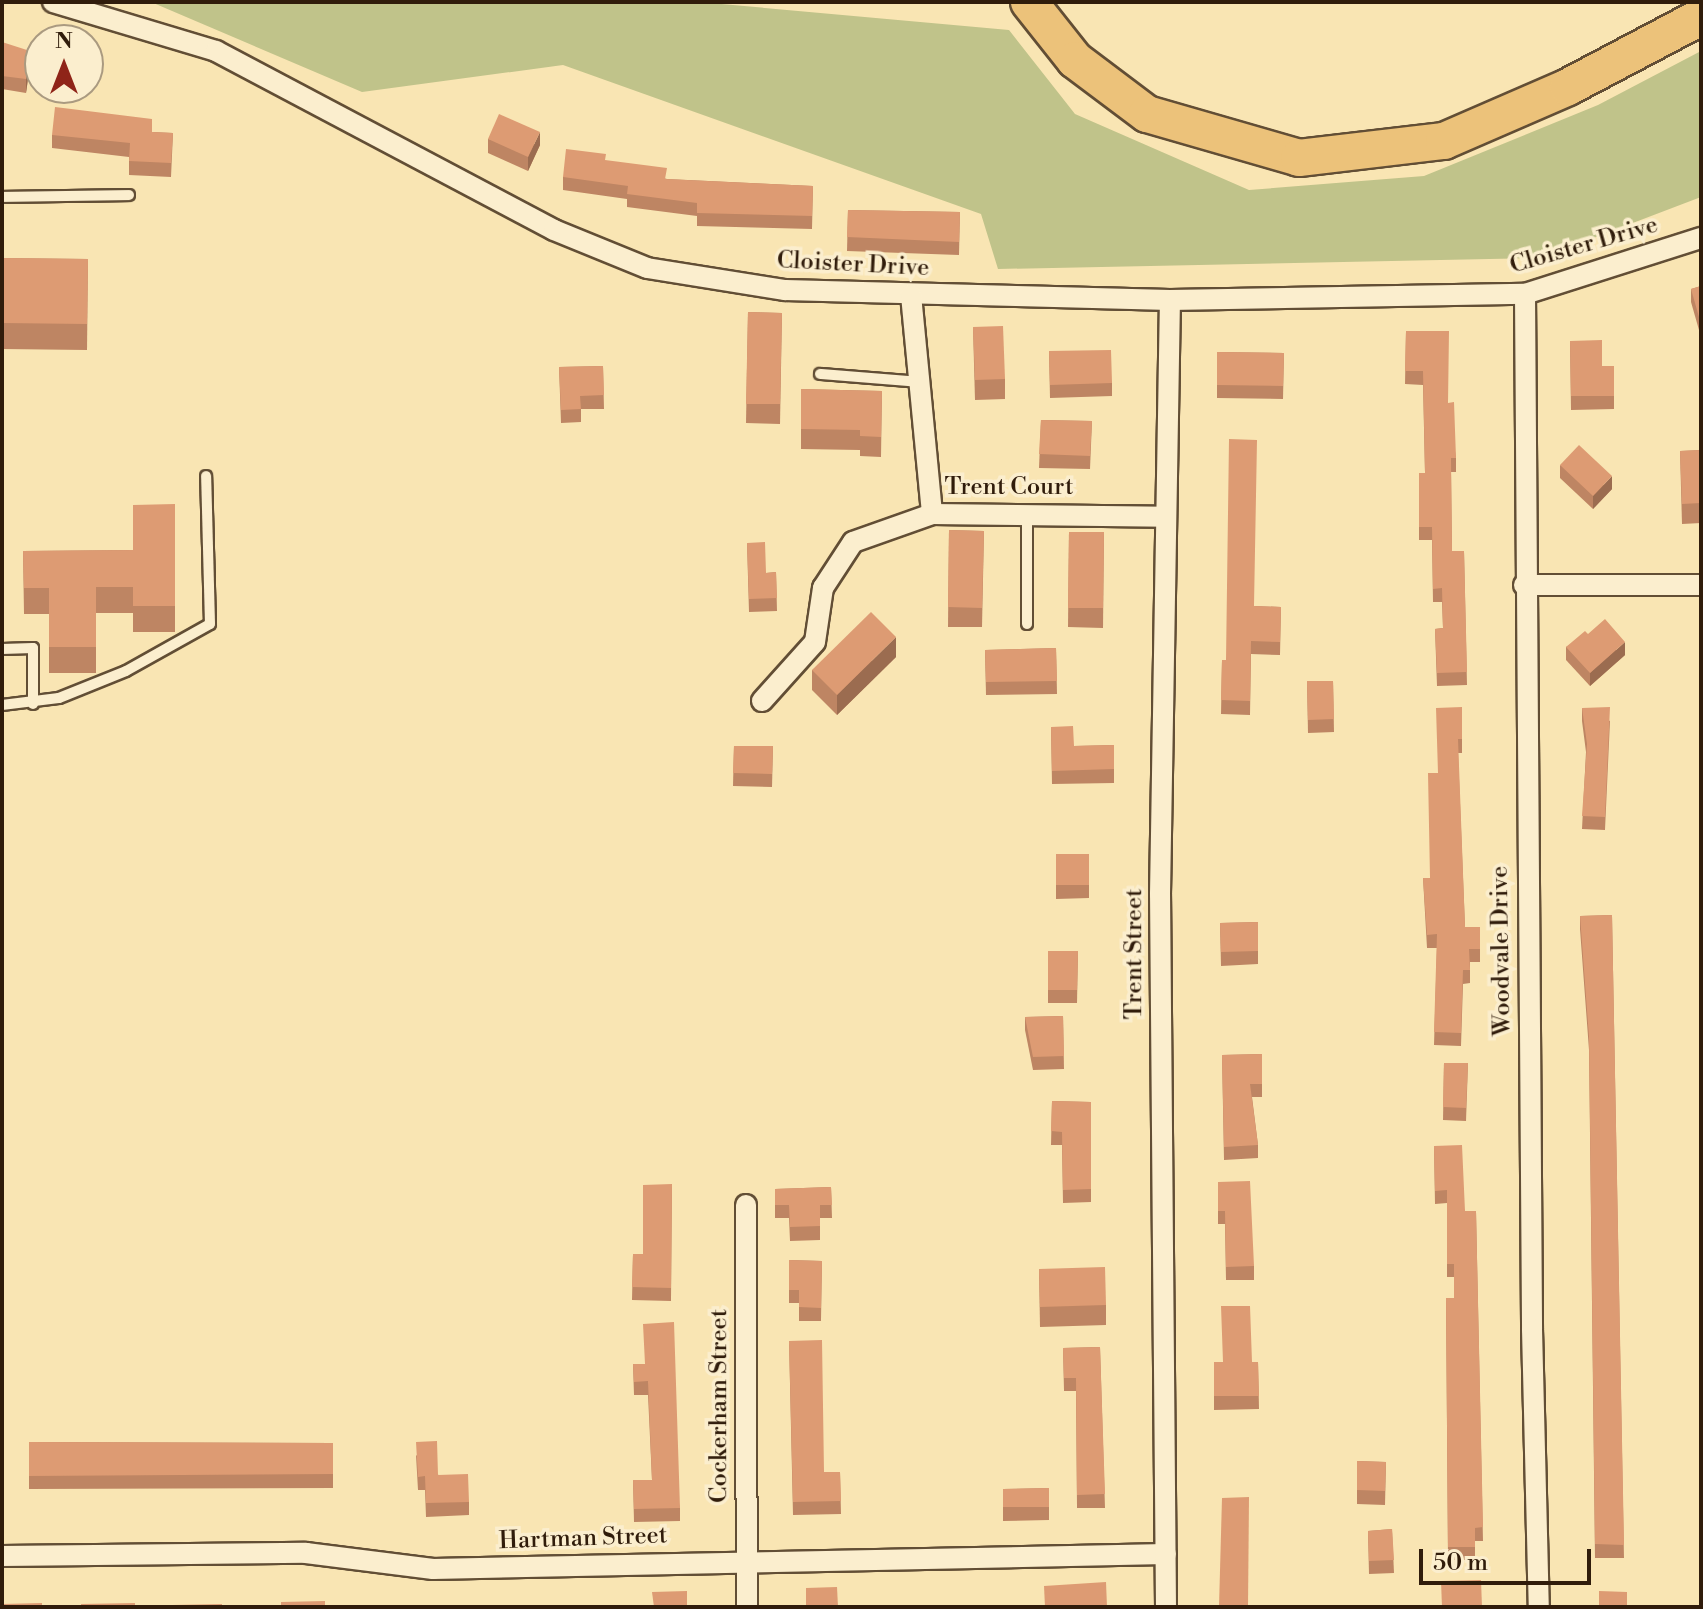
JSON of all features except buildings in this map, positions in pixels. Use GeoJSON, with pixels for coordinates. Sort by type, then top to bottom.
{"type":"FeatureCollection","features":[{"type":"Feature","properties":{"kind":"highway"},"geometry":{"type":"LineString","coordinates":[[1029,2],[1075,60],[1147,114],[1299,158],[1444,141],[1568,87],[1701,17]]}},
{"type":"Feature","properties":{"kind":"street","name":"Cloister Drive"},"geometry":{"type":"LineString","coordinates":[[53,2],[216,51],[554,230],[647,268],[785,290],[1170,300],[1525,294],[1701,238]]}},
{"type":"Feature","properties":{"kind":"street","name":"Woodvale Drive"},"geometry":{"type":"LineString","coordinates":[[1525,294],[1524,585],[1539,1607]]}},
{"type":"Feature","properties":{"kind":"street"},"geometry":{"type":"LineString","coordinates":[[911,295],[931,504]]}},
{"type":"Feature","properties":{"kind":"street","name":"Trent Street"},"geometry":{"type":"LineString","coordinates":[[1166,1607],[1160,894],[1170,300]]}},
{"type":"Feature","properties":{"kind":"street","name":"Trent Court"},"geometry":{"type":"LineString","coordinates":[[762,701],[815,642],[823,588],[853,542],[931,504],[1027,514],[1166,517]]}},
{"type":"Feature","properties":{"kind":"street"},"geometry":{"type":"LineString","coordinates":[[1524,585],[1701,585]]}},
{"type":"Feature","properties":{"kind":"street","name":"Cockerham Street"},"geometry":{"type":"LineString","coordinates":[[746,1205],[747,1607]]}},
{"type":"Feature","properties":{"kind":"street","name":"Hartman Street"},"geometry":{"type":"LineString","coordinates":[[2,1556],[306,1553],[433,1569],[1166,1554]]}},
{"type":"Feature","properties":{"kind":"lane"},"geometry":{"type":"LineString","coordinates":[[2,197],[129,195]]}},
{"type":"Feature","properties":{"kind":"lane"},"geometry":{"type":"LineString","coordinates":[[820,374],[919,382]]}},
{"type":"Feature","properties":{"kind":"lane"},"geometry":{"type":"LineString","coordinates":[[2,705],[33,704],[126,671],[210,624],[206,476]]}},
{"type":"Feature","properties":{"kind":"lane"},"geometry":{"type":"LineString","coordinates":[[1027,514],[1027,624]]}},
{"type":"Feature","properties":{"kind":"lane"},"geometry":{"type":"LineString","coordinates":[[2,649],[33,648],[33,704]]}},
{"type":"Feature","properties":{"kind":"green space"},"geometry":{"type":"Polygon","coordinates":[[[151,2],[699,2],[1009,30],[1075,114],[1249,190],[1424,176],[1598,105],[1701,51],[1701,197],[1541,258],[998,269],[981,214],[563,65],[362,92],[151,2]]]}}]}
